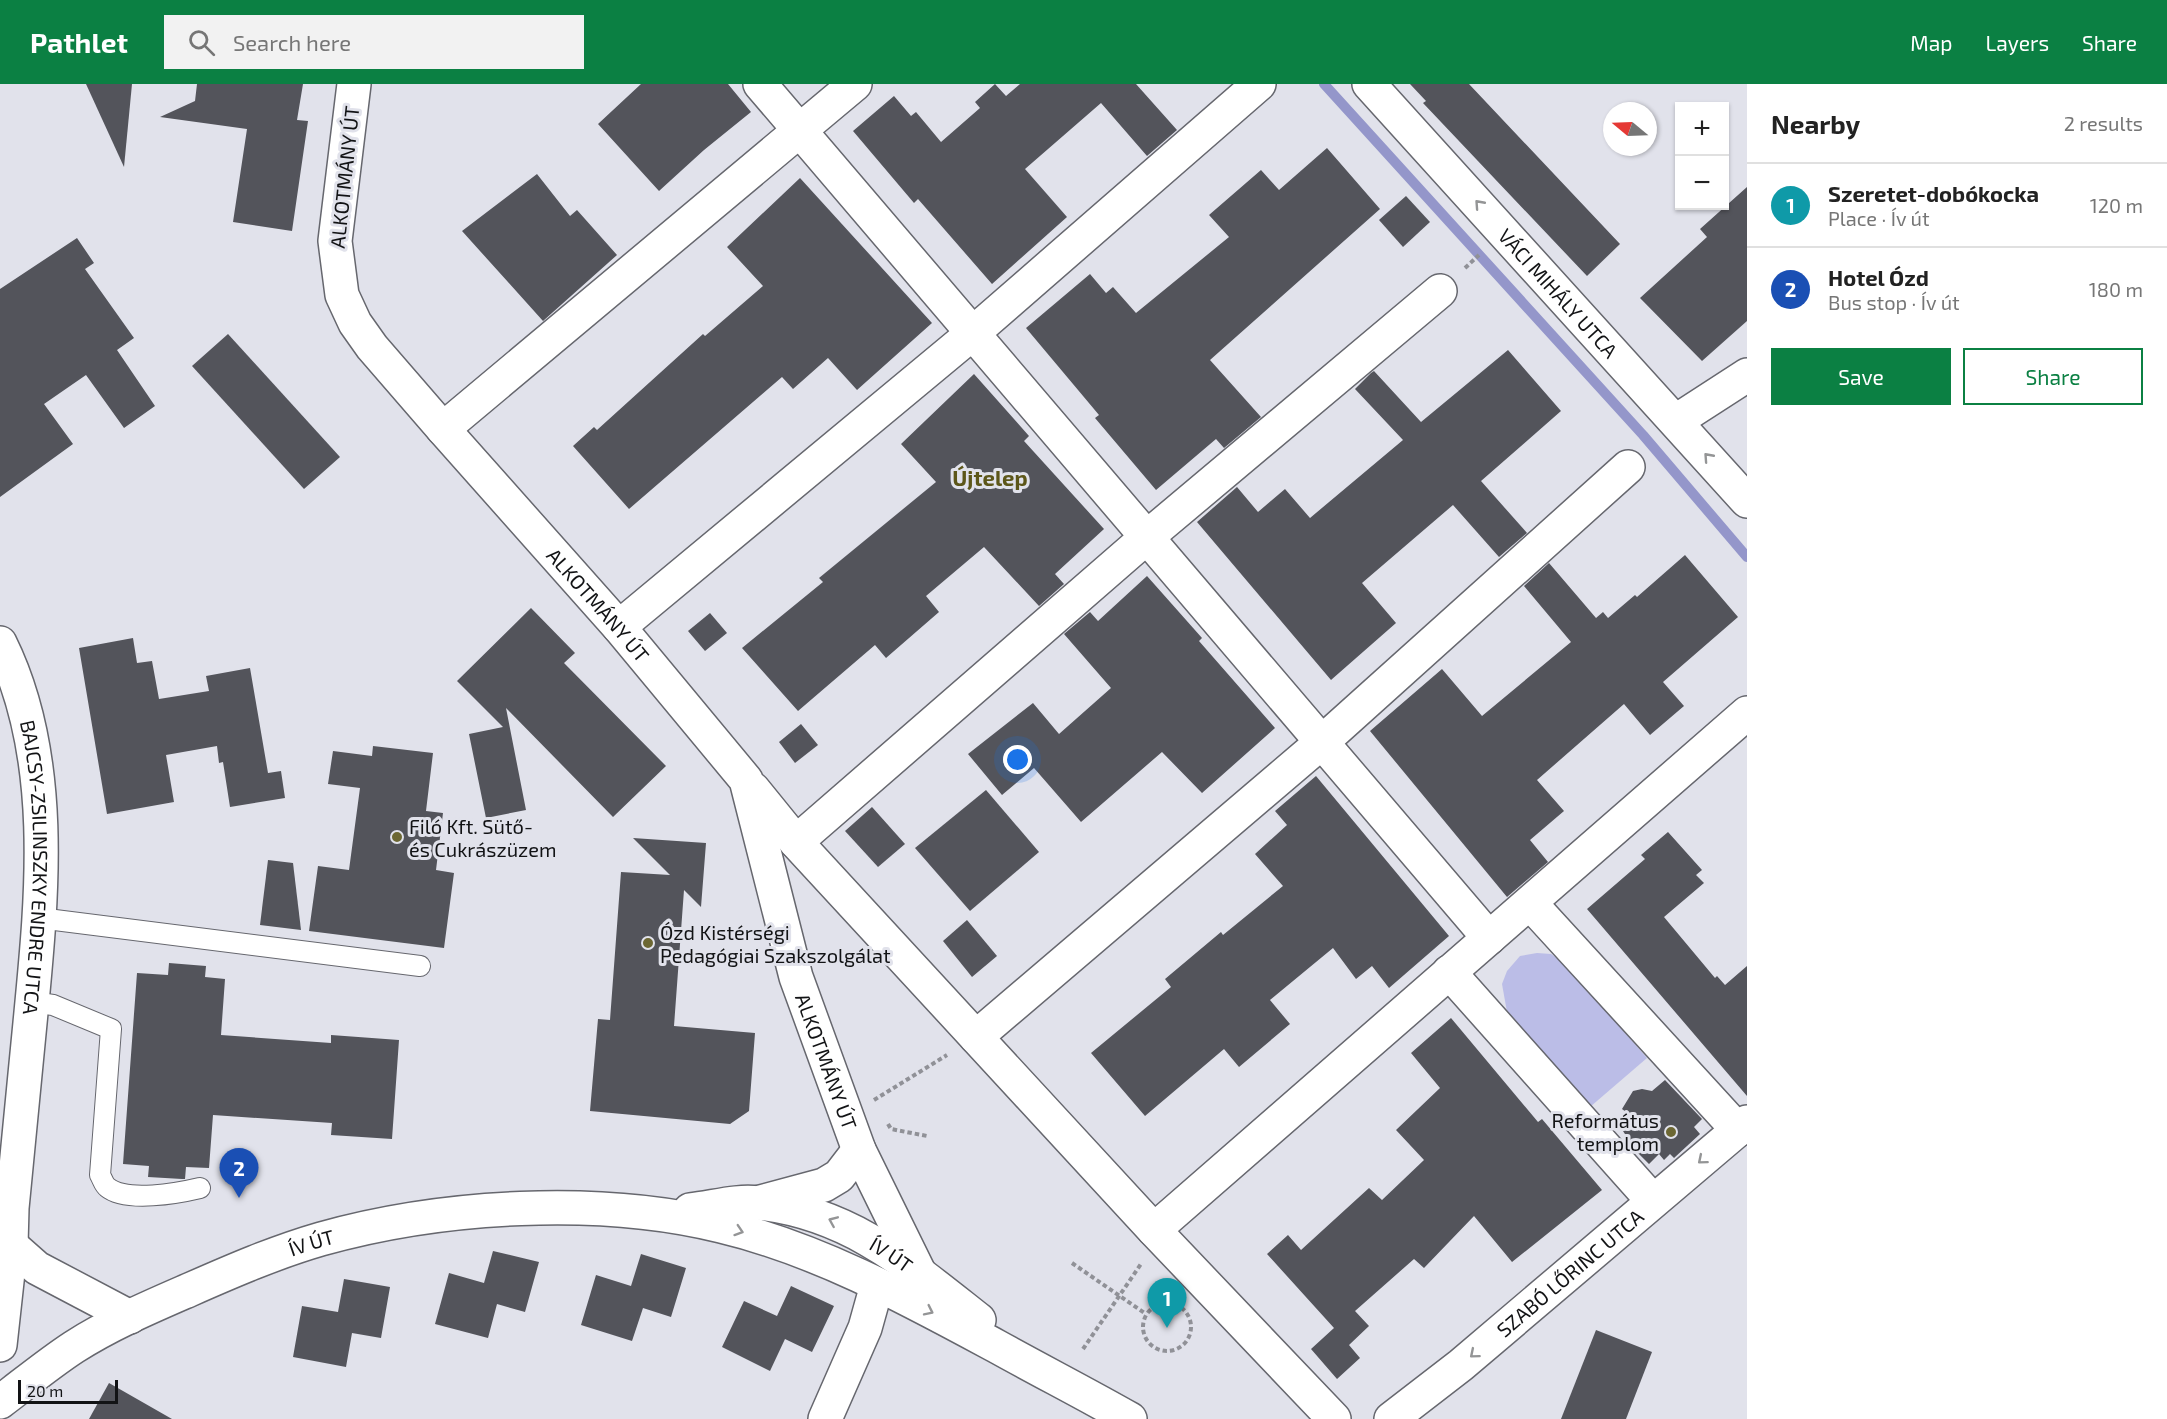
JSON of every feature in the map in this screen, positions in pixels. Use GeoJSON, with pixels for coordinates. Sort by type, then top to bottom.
{"type":"FeatureCollection","features":[{"type":"Feature","properties":{"kind":"street","name":"ALKOTMÁNY ÚT"},"geometry":{"type":"LineString","coordinates":[[354,84],[335,241],[342,295],[355,323],[372,347],[443,429],[620,627],[746,780],[796,977],[890,1234]]}},
{"type":"Feature","properties":{"kind":"street"},"geometry":{"type":"LineString","coordinates":[[760,84],[1489,938]]}},
{"type":"Feature","properties":{"kind":"street"},"geometry":{"type":"LineString","coordinates":[[443,429],[801,132],[855,84]]}},
{"type":"Feature","properties":{"kind":"street"},"geometry":{"type":"LineString","coordinates":[[620,627],[973,333],[1259,84]]}},
{"type":"Feature","properties":{"kind":"street","name":"VÁCI MIHÁLY UTCA"},"geometry":{"type":"LineString","coordinates":[[1370,84],[1747,501]]}},
{"type":"Feature","properties":{"kind":"street"},"geometry":{"type":"LineString","coordinates":[[796,842],[1147,537],[1440,291]]}},
{"type":"Feature","properties":{"kind":"street"},"geometry":{"type":"LineString","coordinates":[[1676,421],[1747,375]]}},
{"type":"Feature","properties":{"kind":"street"},"geometry":{"type":"LineString","coordinates":[[976,1037],[1322,742],[1628,467]]}},
{"type":"Feature","properties":{"kind":"street","name":"BAJCSY-ZSILINSZKY ENDRE UTCA"},"geometry":{"type":"LineString","coordinates":[[0,643],[9,661],[32,737],[39,813],[39,918],[12,1208],[6,1243],[0,1345]]}},
{"type":"Feature","properties":{"kind":"street"},"geometry":{"type":"LineString","coordinates":[[1157,1233],[1449,972],[1747,713]]}},
{"type":"Feature","properties":{"kind":"street"},"geometry":{"type":"LineString","coordinates":[[746,780],[796,842],[1157,1233],[1334,1419]]}},
{"type":"Feature","properties":{"kind":"street"},"geometry":{"type":"LineString","coordinates":[[1530,903],[1743,1126]]}},
{"type":"Feature","properties":{"kind":"street"},"geometry":{"type":"LineString","coordinates":[[1449,972],[1653,1201]]}},
{"type":"Feature","properties":{"kind":"street","name":"SZABÓ LŐRINC UTCA"},"geometry":{"type":"LineString","coordinates":[[1391,1419],[1461,1365],[1743,1126]]}},
{"type":"Feature","properties":{"kind":"street","name":"ALKOTMÁNY ÚT"},"geometry":{"type":"LineString","coordinates":[[757,1203],[824,1185],[839,1176],[859,1150]]}},
{"type":"Feature","properties":{"kind":"street","name":"ÍV ÚT"},"geometry":{"type":"LineString","coordinates":[[0,1402],[74,1347],[130,1317],[232,1271],[320,1240],[409,1221],[532,1208],[662,1213],[757,1203],[890,1234],[920,1274],[988,1327],[1089,1396]]}},
{"type":"Feature","properties":{"kind":"street","name":"ÍV ÚT"},"geometry":{"type":"LineString","coordinates":[[662,1213],[723,1226],[788,1247],[846,1271],[877,1285],[1131,1419]]}},
{"type":"Feature","properties":{"kind":"street"},"geometry":{"type":"LineString","coordinates":[[846,1271],[890,1234]]}},
{"type":"Feature","properties":{"kind":"street"},"geometry":{"type":"LineString","coordinates":[[6,1243],[37,1268],[130,1317]]}},
{"type":"Feature","properties":{"kind":"street"},"geometry":{"type":"LineString","coordinates":[[825,1419],[865,1328],[877,1285]]}},
{"type":"Feature","properties":{"kind":"lane"},"geometry":{"type":"LineString","coordinates":[[39,918],[420,966]]}},
{"type":"Feature","properties":{"kind":"lane"},"geometry":{"type":"LineString","coordinates":[[32,1002],[53,1005],[111,1029],[100,1175],[108,1188],[126,1194],[173,1195],[200,1188]]}},
{"type":"Feature","properties":{"kind":"path"},"geometry":{"type":"LineString","coordinates":[[847,1118],[976,1037]]}},
{"type":"Feature","properties":{"kind":"path"},"geometry":{"type":"LineString","coordinates":[[875,1100],[880,1110]]}},
{"type":"Feature","properties":{"kind":"path"},"geometry":{"type":"LineString","coordinates":[[885,1119],[891,1129],[927,1136]]}},
{"type":"Feature","properties":{"kind":"path"},"geometry":{"type":"LineString","coordinates":[[1083,1349],[1157,1233]]}},
{"type":"Feature","properties":{"kind":"path"},"geometry":{"type":"LineString","coordinates":[[1072,1263],[1146,1314]]}},
{"type":"Feature","properties":{"kind":"path"},"geometry":{"type":"LineString","coordinates":[[1165,1302],[1180,1306],[1189,1318],[1191,1333],[1187,1340],[1174,1350],[1166,1351],[1150,1345],[1143,1331],[1146,1314],[1151,1308],[1165,1302]]}},
{"type":"Feature","properties":{"kind":"shaded area"},"geometry":{"type":"Polygon","coordinates":[[[1537,953],[1551,954],[1563,962],[1647,1058],[1590,1107],[1507,1012],[1502,984],[1507,971],[1520,956],[1537,953]]]}},
{"type":"Feature","properties":{"kind":"building"},"geometry":{"type":"Polygon","coordinates":[[[86,84],[132,84],[124,167],[86,84]]]}},
{"type":"Feature","properties":{"kind":"building"},"geometry":{"type":"Polygon","coordinates":[[[197,84],[303,84],[297,120],[308,121],[292,231],[233,222],[247,129],[160,117],[195,101],[197,84]]]}},
{"type":"Feature","properties":{"kind":"building"},"geometry":{"type":"Polygon","coordinates":[[[641,84],[728,84],[751,112],[659,191],[598,124],[641,84]]]}},
{"type":"Feature","properties":{"kind":"building"},"geometry":{"type":"Polygon","coordinates":[[[995,84],[1006,96],[1020,84],[1136,84],[1177,130],[1147,156],[1101,103],[1025,169],[1067,217],[992,284],[918,199],[914,203],[853,131],[894,96],[911,116],[916,112],[941,142],[980,108],[975,102],[995,84]]]}},
{"type":"Feature","properties":{"kind":"building"},"geometry":{"type":"Polygon","coordinates":[[[1410,84],[1469,84],[1620,244],[1587,276],[1423,103],[1426,101],[1410,84]]]}},
{"type":"Feature","properties":{"kind":"building"},"geometry":{"type":"Polygon","coordinates":[[[1327,148],[1380,209],[1210,360],[1261,417],[1224,448],[1216,439],[1156,490],[1095,418],[1099,415],[1026,328],[1090,274],[1106,293],[1113,287],[1136,313],[1229,237],[1209,215],[1261,170],[1279,190],[1327,148]]]}},
{"type":"Feature","properties":{"kind":"building"},"geometry":{"type":"Polygon","coordinates":[[[537,174],[570,216],[577,210],[617,255],[543,321],[462,231],[537,174]]]}},
{"type":"Feature","properties":{"kind":"building"},"geometry":{"type":"Polygon","coordinates":[[[800,178],[932,323],[857,390],[828,358],[793,389],[782,377],[629,509],[573,446],[594,427],[597,430],[703,334],[705,336],[763,286],[727,247],[800,178]]]}},
{"type":"Feature","properties":{"kind":"building"},"geometry":{"type":"Polygon","coordinates":[[[1747,187],[1747,321],[1702,361],[1640,298],[1707,237],[1700,229],[1721,210],[1729,210],[1729,203],[1747,187]]]}},
{"type":"Feature","properties":{"kind":"building"},"geometry":{"type":"Polygon","coordinates":[[[1406,196],[1430,222],[1403,247],[1379,220],[1406,196]]]}},
{"type":"Feature","properties":{"kind":"building"},"geometry":{"type":"Polygon","coordinates":[[[77,238],[94,263],[85,269],[134,338],[117,350],[155,406],[124,428],[86,375],[44,404],[73,444],[0,497],[0,289],[77,238]]]}},
{"type":"Feature","properties":{"kind":"building"},"geometry":{"type":"Polygon","coordinates":[[[228,334],[340,457],[304,489],[192,366],[228,334]]]}},
{"type":"Feature","properties":{"kind":"building"},"geometry":{"type":"Polygon","coordinates":[[[1508,350],[1561,411],[1481,481],[1527,533],[1499,557],[1453,505],[1362,583],[1396,623],[1331,680],[1197,522],[1237,487],[1258,512],[1285,489],[1310,518],[1403,440],[1355,389],[1371,373],[1374,371],[1421,422],[1508,350]]]}},
{"type":"Feature","properties":{"kind":"building"},"geometry":{"type":"Polygon","coordinates":[[[974,374],[1029,436],[1024,441],[1104,529],[1055,574],[1064,584],[1039,606],[984,547],[926,596],[939,612],[886,658],[875,645],[798,711],[742,648],[823,582],[819,578],[936,482],[901,444],[974,374]]]}},
{"type":"Feature","properties":{"kind":"building"},"geometry":{"type":"Polygon","coordinates":[[[1685,555],[1738,617],[1663,682],[1684,706],[1650,735],[1624,704],[1537,780],[1564,811],[1530,840],[1548,862],[1507,897],[1370,731],[1442,669],[1482,716],[1571,642],[1524,586],[1549,563],[1596,618],[1603,612],[1608,618],[1635,595],[1637,597],[1685,555]]]}},
{"type":"Feature","properties":{"kind":"building"},"geometry":{"type":"Polygon","coordinates":[[[1147,576],[1202,638],[1199,641],[1275,728],[1202,793],[1162,752],[1081,822],[1034,768],[1002,795],[968,754],[1033,703],[1059,734],[1111,688],[1064,634],[1090,612],[1098,621],[1147,576]]]}},
{"type":"Feature","properties":{"kind":"building"},"geometry":{"type":"Polygon","coordinates":[[[531,608],[575,653],[564,663],[666,766],[613,817],[506,708],[526,810],[486,818],[469,734],[503,727],[457,681],[531,608]]]}},
{"type":"Feature","properties":{"kind":"building"},"geometry":{"type":"Polygon","coordinates":[[[710,613],[727,633],[705,651],[688,631],[710,613]]]}},
{"type":"Feature","properties":{"kind":"building"},"geometry":{"type":"Polygon","coordinates":[[[133,638],[137,663],[152,661],[159,699],[209,691],[206,676],[250,668],[268,773],[281,771],[285,798],[230,807],[223,762],[219,763],[217,746],[166,755],[174,802],[107,814],[79,648],[133,638]]]}},
{"type":"Feature","properties":{"kind":"building"},"geometry":{"type":"Polygon","coordinates":[[[801,724],[818,745],[795,763],[779,742],[801,724]]]}},
{"type":"Feature","properties":{"kind":"building","name":"Filó Kft. Sütő- és Cukrászüzem"},"geometry":{"type":"Polygon","coordinates":[[[373,746],[433,753],[426,811],[443,813],[436,870],[454,873],[444,948],[309,931],[318,866],[349,870],[360,788],[328,784],[333,751],[372,756],[373,746]]]}},
{"type":"Feature","properties":{"kind":"building"},"geometry":{"type":"Polygon","coordinates":[[[1316,776],[1449,936],[1389,988],[1372,966],[1356,979],[1333,948],[1270,1000],[1290,1024],[1239,1067],[1224,1049],[1145,1116],[1091,1053],[1171,987],[1165,979],[1221,932],[1223,935],[1283,886],[1255,854],[1287,825],[1275,811],[1316,776]]]}},
{"type":"Feature","properties":{"kind":"building"},"geometry":{"type":"Polygon","coordinates":[[[986,790],[1039,852],[970,911],[915,848],[986,790]]]}},
{"type":"Feature","properties":{"kind":"building"},"geometry":{"type":"Polygon","coordinates":[[[872,807],[905,844],[878,867],[845,831],[872,807]]]}},
{"type":"Feature","properties":{"kind":"building"},"geometry":{"type":"Polygon","coordinates":[[[1668,832],[1702,870],[1696,875],[1704,883],[1664,917],[1715,978],[1717,976],[1725,985],[1747,966],[1747,1096],[1587,909],[1645,859],[1641,855],[1668,832]]]}},
{"type":"Feature","properties":{"kind":"building"},"geometry":{"type":"Polygon","coordinates":[[[633,838],[706,843],[701,907],[684,890],[674,1026],[755,1033],[749,1111],[730,1124],[590,1111],[598,1019],[610,1020],[621,872],[670,875],[633,838]]]}},
{"type":"Feature","properties":{"kind":"building"},"geometry":{"type":"Polygon","coordinates":[[[268,860],[293,863],[301,930],[260,925],[268,860]]]}},
{"type":"Feature","properties":{"kind":"building"},"geometry":{"type":"Polygon","coordinates":[[[967,920],[997,956],[972,977],[943,941],[967,920]]]}},
{"type":"Feature","properties":{"kind":"building"},"geometry":{"type":"Polygon","coordinates":[[[169,963],[206,966],[205,977],[225,979],[221,1035],[331,1043],[331,1035],[399,1040],[392,1139],[331,1135],[332,1123],[213,1115],[209,1168],[186,1167],[185,1179],[182,1179],[148,1177],[149,1166],[123,1164],[137,973],[168,975],[169,963]]]}},
{"type":"Feature","properties":{"kind":"building"},"geometry":{"type":"Polygon","coordinates":[[[1451,1018],[1538,1122],[1542,1119],[1602,1190],[1512,1262],[1474,1216],[1424,1268],[1414,1259],[1355,1311],[1369,1326],[1349,1345],[1360,1358],[1337,1379],[1311,1349],[1334,1328],[1267,1254],[1288,1235],[1301,1250],[1369,1188],[1382,1200],[1424,1160],[1396,1130],[1440,1088],[1411,1053],[1451,1018]]]}},
{"type":"Feature","properties":{"kind":"building","name":"Református templom"},"geometry":{"type":"Polygon","coordinates":[[[1665,1080],[1702,1119],[1694,1127],[1700,1134],[1674,1158],[1670,1154],[1664,1160],[1659,1154],[1649,1164],[1636,1151],[1623,1131],[1626,1112],[1622,1109],[1633,1091],[1642,1089],[1652,1091],[1665,1080]]]}},
{"type":"Feature","properties":{"kind":"building"},"geometry":{"type":"Polygon","coordinates":[[[493,1251],[539,1262],[525,1312],[497,1304],[488,1338],[435,1324],[449,1273],[484,1283],[493,1251]]]}},
{"type":"Feature","properties":{"kind":"building"},"geometry":{"type":"Polygon","coordinates":[[[641,1254],[686,1268],[671,1317],[643,1308],[632,1341],[581,1325],[596,1275],[631,1286],[641,1254]]]}},
{"type":"Feature","properties":{"kind":"building"},"geometry":{"type":"Polygon","coordinates":[[[344,1279],[390,1287],[381,1338],[352,1333],[346,1367],[293,1357],[302,1306],[338,1312],[344,1279]]]}},
{"type":"Feature","properties":{"kind":"building"},"geometry":{"type":"Polygon","coordinates":[[[791,1286],[834,1306],[812,1352],[785,1339],[770,1371],[722,1347],[744,1301],[777,1316],[791,1286]]]}},
{"type":"Feature","properties":{"kind":"building"},"geometry":{"type":"Polygon","coordinates":[[[1596,1330],[1652,1352],[1626,1419],[1561,1419],[1596,1330]]]}},
{"type":"Feature","properties":{"kind":"building"},"geometry":{"type":"Polygon","coordinates":[[[109,1383],[172,1419],[89,1419],[109,1383]]]}},
{"type":"Feature","properties":{"kind":"waterway"},"geometry":{"type":"LineString","coordinates":[[1324,84],[1643,435],[1747,557]]}},
{"type":"Feature","properties":{"kind":"place","name":"Filó Kft. Sütő- és Cukrászüzem"},"geometry":{"type":"Point","coordinates":[397,837]}},
{"type":"Feature","properties":{"kind":"place","name":"Ózd Kistérségi Pedagógiai Szakszolgálat"},"geometry":{"type":"Point","coordinates":[648,943]}},
{"type":"Feature","properties":{"kind":"place","name":"Református templom"},"geometry":{"type":"Point","coordinates":[1671,1132]}},
{"type":"Feature","properties":{"kind":"place","name":"Hotel Ózd"},"geometry":{"type":"Point","coordinates":[239,1198]}},
{"type":"Feature","properties":{"kind":"place","name":"Szeretet-dobókocka"},"geometry":{"type":"Point","coordinates":[1167,1328]}},
{"type":"Feature","properties":{"kind":"district","name":"Újtelep"},"geometry":{"type":"Point","coordinates":[990,477]}}]}
